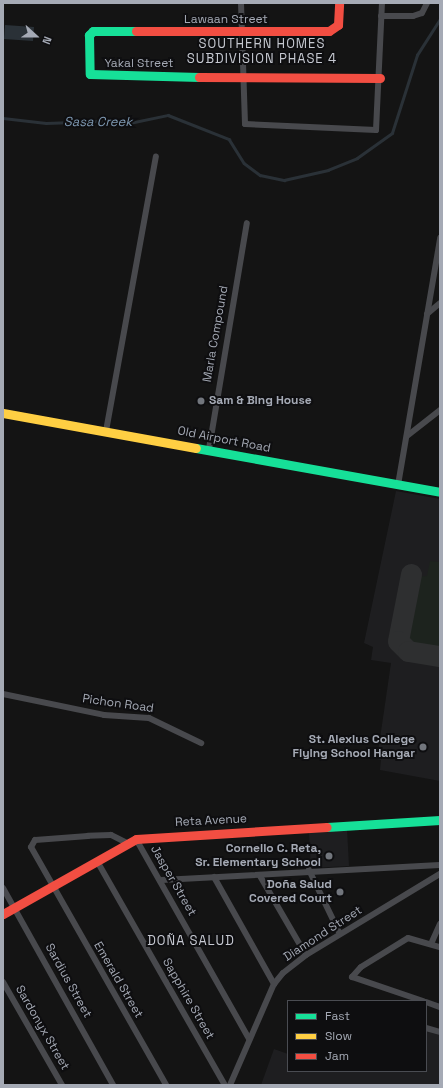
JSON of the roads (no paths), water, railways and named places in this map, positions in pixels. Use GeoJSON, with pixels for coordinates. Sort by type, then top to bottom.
{"type":"FeatureCollection","features":[{"type":"Feature","properties":{"kind":"street"},"geometry":{"type":"LineString","coordinates":[[241,3],[243,121],[251,126],[376,130],[380,78],[382,3]]}},
{"type":"Feature","properties":{"kind":"street","name":"Lawaan Street"},"geometry":{"type":"LineString","coordinates":[[90,74],[90,32],[242,33],[333,30],[339,20],[339,3]]}},
{"type":"Feature","properties":{"kind":"street"},"geometry":{"type":"LineString","coordinates":[[381,16],[413,16],[422,14],[428,3]]}},
{"type":"Feature","properties":{"kind":"street","name":"Yakal Street"},"geometry":{"type":"LineString","coordinates":[[90,74],[380,78]]}},
{"type":"Feature","properties":{"kind":"street"},"geometry":{"type":"LineString","coordinates":[[106,431],[156,157]]}},
{"type":"Feature","properties":{"kind":"street","name":"Marla Compound"},"geometry":{"type":"LineString","coordinates":[[209,449],[247,223]]}},
{"type":"Feature","properties":{"kind":"street"},"geometry":{"type":"LineString","coordinates":[[398,485],[440,238]]}},
{"type":"Feature","properties":{"kind":"street"},"geometry":{"type":"LineString","coordinates":[[435,272],[440,267]]}},
{"type":"Feature","properties":{"kind":"street"},"geometry":{"type":"LineString","coordinates":[[427,314],[440,303]]}},
{"type":"Feature","properties":{"kind":"street"},"geometry":{"type":"LineString","coordinates":[[407,436],[440,410]]}},
{"type":"Feature","properties":{"kind":"street","name":"Old Airport Road"},"geometry":{"type":"LineString","coordinates":[[3,413],[209,449],[440,492]]}},
{"type":"Feature","properties":{"kind":"street","name":"Pichon Road"},"geometry":{"type":"LineString","coordinates":[[3,694],[104,715],[149,718],[201,743]]}},
{"type":"Feature","properties":{"kind":"street","name":"Reta Avenue"},"geometry":{"type":"LineString","coordinates":[[3,914],[51,885],[136,839],[440,820]]}},
{"type":"Feature","properties":{"kind":"street","name":"Emerald Street"},"geometry":{"type":"LineString","coordinates":[[127,843],[111,836],[32,841],[32,849],[51,885],[166,1085]]}},
{"type":"Feature","properties":{"kind":"street","name":"Jasper Street"},"geometry":{"type":"LineString","coordinates":[[136,839],[162,880],[249,1039]]}},
{"type":"Feature","properties":{"kind":"street","name":"Sapphire Street"},"geometry":{"type":"LineString","coordinates":[[97,861],[225,1085]]}},
{"type":"Feature","properties":{"kind":"street"},"geometry":{"type":"LineString","coordinates":[[162,880],[260,876],[309,870],[440,865]]}},
{"type":"Feature","properties":{"kind":"street"},"geometry":{"type":"LineString","coordinates":[[309,870],[340,934]]}},
{"type":"Feature","properties":{"kind":"street","name":"Diamond Street"},"geometry":{"type":"LineString","coordinates":[[230,1085],[274,984],[306,955],[440,874]]}},
{"type":"Feature","properties":{"kind":"street"},"geometry":{"type":"LineString","coordinates":[[260,876],[306,955]]}},
{"type":"Feature","properties":{"kind":"street"},"geometry":{"type":"LineString","coordinates":[[214,877],[274,984]]}},
{"type":"Feature","properties":{"kind":"street","name":"Sardius Street"},"geometry":{"type":"LineString","coordinates":[[3,888],[113,1085]]}},
{"type":"Feature","properties":{"kind":"street"},"geometry":{"type":"LineString","coordinates":[[431,944],[440,924]]}},
{"type":"Feature","properties":{"kind":"street"},"geometry":{"type":"LineString","coordinates":[[420,1000],[352,977],[361,967],[408,938],[440,947]]}},
{"type":"Feature","properties":{"kind":"street","name":"Sardonyx Street"},"geometry":{"type":"LineString","coordinates":[[3,982],[62,1085]]}},
{"type":"Feature","properties":{"kind":"street"},"geometry":{"type":"LineString","coordinates":[[427,1002],[440,1007]]}},
{"type":"Feature","properties":{"kind":"street"},"geometry":{"type":"LineString","coordinates":[[427,1028],[440,1032]]}},
{"type":"Feature","properties":{"kind":"waterway","name":"Sasa Creek"},"geometry":{"type":"LineString","coordinates":[[3,118],[46,123],[101,121],[120,125],[168,115],[229,139],[244,163],[260,175],[284,180],[328,170],[357,158],[392,133],[417,55],[440,19]]}},
{"type":"Feature","properties":{"kind":"place","name":"Sam & Bing House"},"geometry":{"type":"Point","coordinates":[201,401]}},
{"type":"Feature","properties":{"kind":"place","name":"St. Alexius College Flying School Hangar"},"geometry":{"type":"Point","coordinates":[423,747]}},
{"type":"Feature","properties":{"kind":"place","name":"Cornelio C. Reta, Sr. Elementary School"},"geometry":{"type":"Point","coordinates":[329,856]}},
{"type":"Feature","properties":{"kind":"place","name":"Doña Salud Covered Court"},"geometry":{"type":"Point","coordinates":[340,892]}},
{"type":"Feature","properties":{"kind":"district","name":"SOUTHERN HOMES SUBDIVISION PHASE 4"},"geometry":{"type":"Point","coordinates":[262,52]}},
{"type":"Feature","properties":{"kind":"district","name":"DOÑA SALUD"},"geometry":{"type":"Point","coordinates":[191,941]}}]}
